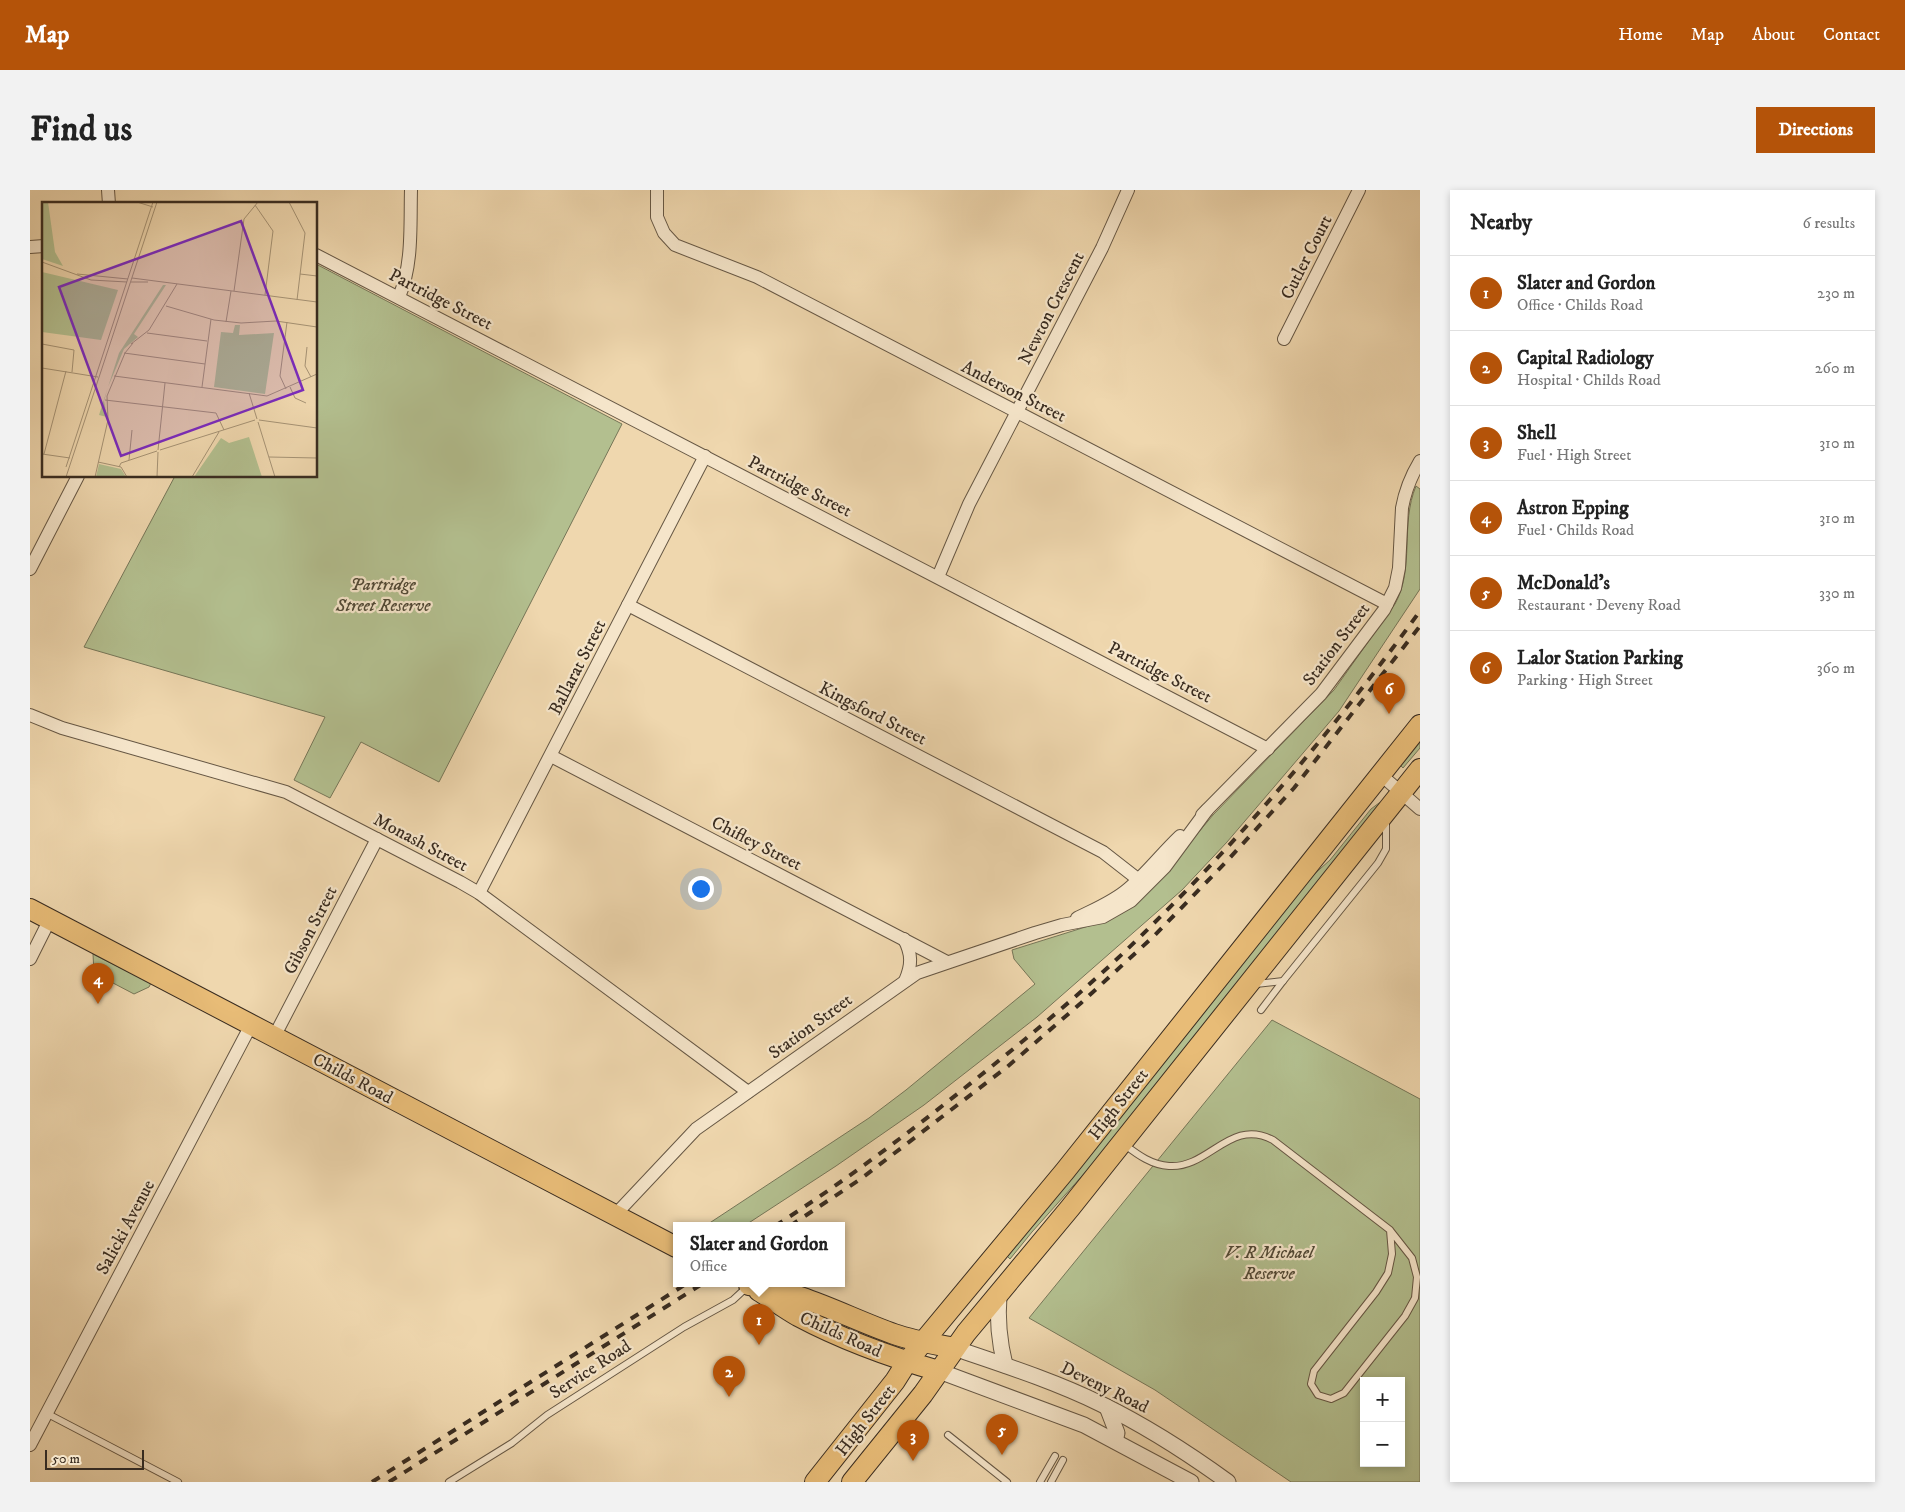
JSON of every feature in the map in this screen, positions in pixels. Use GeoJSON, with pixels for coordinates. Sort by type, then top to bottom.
{"type":"FeatureCollection","features":[{"type":"Feature","properties":{"kind":"main road","name":"High Street"},"geometry":{"type":"LineString","coordinates":[[815,1482],[895,1381],[907,1362],[1066,1170],[1420,725]]}},
{"type":"Feature","properties":{"kind":"main road","name":"High Street"},"geometry":{"type":"LineString","coordinates":[[852,1482],[923,1394],[954,1348],[1122,1143],[1386,810],[1419,772]]}},
{"type":"Feature","properties":{"kind":"main road","name":"Childs Road"},"geometry":{"type":"LineString","coordinates":[[30,909],[673,1245]]}},
{"type":"Feature","properties":{"kind":"main road","name":"Childs Road"},"geometry":{"type":"LineString","coordinates":[[753,1287],[804,1319],[868,1348],[907,1362],[939,1370]]}},
{"type":"Feature","properties":{"kind":"main road","name":"Childs Road"},"geometry":{"type":"LineString","coordinates":[[768,1287],[827,1306],[897,1335],[954,1348]]}},
{"type":"Feature","properties":{"kind":"street"},"geometry":{"type":"LineString","coordinates":[[399,298],[408,268],[411,190]]}},
{"type":"Feature","properties":{"kind":"street","name":"Anderson Street"},"geometry":{"type":"LineString","coordinates":[[657,190],[657,217],[664,232],[676,245],[757,277],[1387,604]]}},
{"type":"Feature","properties":{"kind":"street","name":"Newton Crescent"},"geometry":{"type":"LineString","coordinates":[[938,577],[970,504],[1102,248],[1128,190]]}},
{"type":"Feature","properties":{"kind":"street","name":"Cutler Court"},"geometry":{"type":"LineString","coordinates":[[1284,339],[1359,190]]}},
{"type":"Feature","properties":{"kind":"street","name":"Partridge Street"},"geometry":{"type":"LineString","coordinates":[[318,255],[1268,749]]}},
{"type":"Feature","properties":{"kind":"street","name":"Ballarat Street"},"geometry":{"type":"LineString","coordinates":[[479,893],[705,456]]}},
{"type":"Feature","properties":{"kind":"street","name":"Station Street"},"geometry":{"type":"LineString","coordinates":[[615,1215],[685,1139],[905,980],[928,968],[1062,925],[1103,917],[1131,901],[1142,881],[1165,867],[1207,810],[1321,694],[1387,604],[1395,588],[1399,568],[1402,508],[1406,490],[1420,461]]}},
{"type":"Feature","properties":{"kind":"street"},"geometry":{"type":"LineString","coordinates":[[30,569],[77,478]]}},
{"type":"Feature","properties":{"kind":"street","name":"Kingsford Street"},"geometry":{"type":"LineString","coordinates":[[628,606],[1103,852],[1142,881]]}},
{"type":"Feature","properties":{"kind":"street","name":"Monash Street"},"geometry":{"type":"LineString","coordinates":[[30,715],[62,728],[286,792],[377,839],[479,893],[748,1092]]}},
{"type":"Feature","properties":{"kind":"street","name":"Chifley Street"},"geometry":{"type":"LineString","coordinates":[[551,756],[947,962]]}},
{"type":"Feature","properties":{"kind":"street"},"geometry":{"type":"LineString","coordinates":[[1381,775],[1420,809]]}},
{"type":"Feature","properties":{"kind":"street","name":"Gibson Street"},"geometry":{"type":"LineString","coordinates":[[274,1037],[377,839]]}},
{"type":"Feature","properties":{"kind":"street"},"geometry":{"type":"LineString","coordinates":[[30,959],[50,919]]}},
{"type":"Feature","properties":{"kind":"street"},"geometry":{"type":"LineString","coordinates":[[904,939],[909,948],[911,962],[905,980]]}},
{"type":"Feature","properties":{"kind":"street","name":"Salicki Avenue"},"geometry":{"type":"LineString","coordinates":[[30,1445],[251,1025]]}},
{"type":"Feature","properties":{"kind":"street"},"geometry":{"type":"LineString","coordinates":[[999,1295],[997,1316],[999,1344],[1005,1365]]}},
{"type":"Feature","properties":{"kind":"street","name":"Deveny Road"},"geometry":{"type":"LineString","coordinates":[[954,1348],[1055,1383],[1107,1407],[1153,1432],[1228,1482]]}},
{"type":"Feature","properties":{"kind":"street"},"geometry":{"type":"LineString","coordinates":[[939,1370],[1059,1415],[1115,1441],[1191,1482]]}},
{"type":"Feature","properties":{"kind":"street"},"geometry":{"type":"LineString","coordinates":[[1107,1407],[1117,1433],[1115,1441]]}},
{"type":"Feature","properties":{"kind":"lane"},"geometry":{"type":"LineString","coordinates":[[1261,1010],[1382,856],[1386,849],[1386,810]]}},
{"type":"Feature","properties":{"kind":"lane"},"geometry":{"type":"LineString","coordinates":[[1246,986],[1284,981]]}},
{"type":"Feature","properties":{"kind":"lane"},"geometry":{"type":"LineString","coordinates":[[1122,1143],[1149,1161],[1170,1166],[1190,1162],[1238,1136],[1255,1133],[1262,1134],[1273,1140],[1390,1230],[1412,1258],[1417,1277],[1415,1298],[1405,1316],[1344,1393],[1331,1399],[1318,1395],[1311,1384],[1314,1371],[1376,1292],[1388,1273],[1392,1254],[1390,1230]]}},
{"type":"Feature","properties":{"kind":"lane","name":"Service Road"},"geometry":{"type":"LineString","coordinates":[[449,1482],[512,1442],[547,1415],[684,1326],[733,1300],[745,1287]]}},
{"type":"Feature","properties":{"kind":"lane"},"geometry":{"type":"LineString","coordinates":[[46,1413],[178,1482]]}},
{"type":"Feature","properties":{"kind":"lane"},"geometry":{"type":"LineString","coordinates":[[948,1435],[1007,1482]]}},
{"type":"Feature","properties":{"kind":"lane"},"geometry":{"type":"LineString","coordinates":[[1040,1482],[1056,1456]]}},
{"type":"Feature","properties":{"kind":"lane"},"geometry":{"type":"LineString","coordinates":[[1051,1482],[1063,1460]]}},
{"type":"Feature","properties":{"kind":"green space","name":"Partridge Street Reserve"},"geometry":{"type":"Polygon","coordinates":[[[318,265],[622,424],[439,782],[361,742],[330,798],[294,780],[325,717],[84,647],[174,478],[318,478],[318,265]]]}},
{"type":"Feature","properties":{"kind":"green space"},"geometry":{"type":"Polygon","coordinates":[[[1416,486],[1420,489],[1420,589],[1339,711],[1227,842],[1182,890],[1037,1017],[924,1105],[750,1222],[711,1222],[869,1118],[1035,984],[1014,959],[1012,950],[1095,924],[1167,870],[1213,815],[1334,690],[1395,604],[1404,576],[1411,501],[1416,486]]]}},
{"type":"Feature","properties":{"kind":"green space"},"geometry":{"type":"Polygon","coordinates":[[[1420,736],[1420,748],[1403,768],[1400,765],[1420,736]]]}},
{"type":"Feature","properties":{"kind":"green space"},"geometry":{"type":"Polygon","coordinates":[[[1381,803],[1106,1149],[1010,1259],[1006,1255],[1301,886],[1330,860],[1371,809],[1381,803]]]}},
{"type":"Feature","properties":{"kind":"green space"},"geometry":{"type":"Polygon","coordinates":[[[93,954],[151,983],[149,987],[134,994],[94,973],[93,954]]]}},
{"type":"Feature","properties":{"kind":"green space","name":"V. R Michael Reserve"},"geometry":{"type":"Polygon","coordinates":[[[1272,1020],[1420,1099],[1420,1482],[1291,1482],[1155,1390],[1029,1318],[1272,1020]]]}},
{"type":"Feature","properties":{"kind":"railway"},"geometry":{"type":"LineString","coordinates":[[781,1222],[846,1178],[938,1109],[1057,1013],[1126,951],[1221,854],[1291,776],[1357,695],[1420,611]]}},
{"type":"Feature","properties":{"kind":"railway"},"geometry":{"type":"LineString","coordinates":[[796,1222],[862,1178],[1007,1067],[1154,936],[1294,788],[1420,626]]}},
{"type":"Feature","properties":{"kind":"railway"},"geometry":{"type":"LineString","coordinates":[[372,1482],[681,1287]]}},
{"type":"Feature","properties":{"kind":"railway"},"geometry":{"type":"LineString","coordinates":[[389,1482],[697,1287]]}},
{"type":"Feature","properties":{"kind":"place","name":"Lalor Station Parking"},"geometry":{"type":"Point","coordinates":[1389,714]}},
{"type":"Feature","properties":{"kind":"place","name":"Astron Epping"},"geometry":{"type":"Point","coordinates":[98,1004]}},
{"type":"Feature","properties":{"kind":"place","name":"Slater and Gordon"},"geometry":{"type":"Point","coordinates":[759,1345]}},
{"type":"Feature","properties":{"kind":"place","name":"Capital Radiology"},"geometry":{"type":"Point","coordinates":[729,1397]}},
{"type":"Feature","properties":{"kind":"place","name":"McDonald's"},"geometry":{"type":"Point","coordinates":[1002,1455]}},
{"type":"Feature","properties":{"kind":"place","name":"Shell"},"geometry":{"type":"Point","coordinates":[913,1461]}}]}
